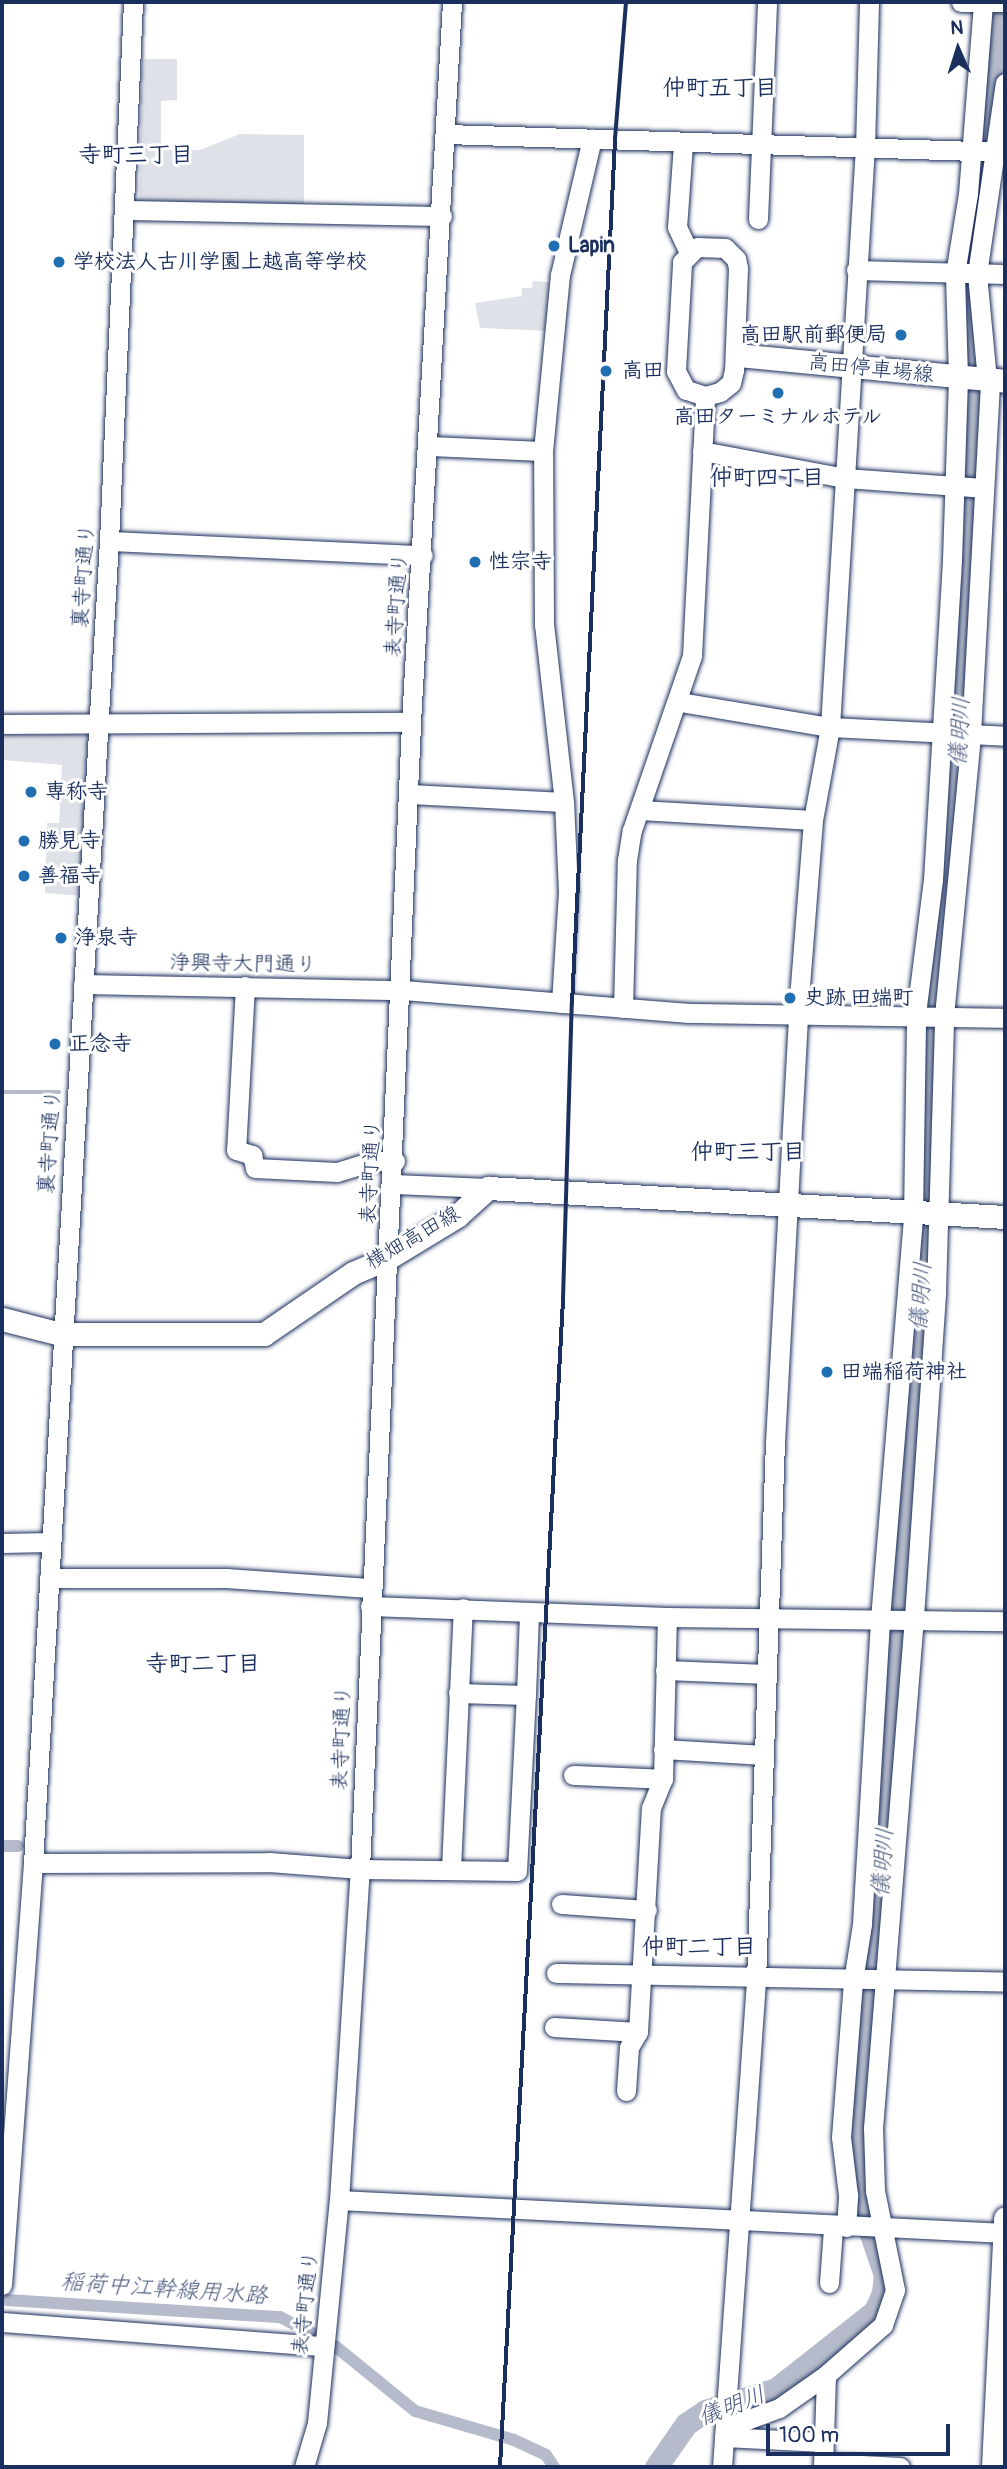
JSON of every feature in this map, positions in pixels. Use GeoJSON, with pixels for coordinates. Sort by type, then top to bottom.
{"type":"FeatureCollection","features":[{"type":"Feature","properties":{"kind":"main road","name":"高田停車場線"},"geometry":{"type":"LineString","coordinates":[[737,355],[982,379]]}},
{"type":"Feature","properties":{"kind":"main road","name":"横畑高田線"},"geometry":{"type":"LineString","coordinates":[[2,1319],[61,1334],[264,1334],[352,1273],[388,1258],[457,1216],[488,1188]]}},
{"type":"Feature","properties":{"kind":"main road"},"geometry":{"type":"LineString","coordinates":[[488,1188],[923,1215],[1005,1217]]}},
{"type":"Feature","properties":{"kind":"main road"},"geometry":{"type":"LineString","coordinates":[[993,2467],[1005,2228]]}},
{"type":"Feature","properties":{"kind":"street","name":"裏寺町通り"},"geometry":{"type":"LineString","coordinates":[[2,2285],[33,1863],[61,1334],[109,541],[133,2]]}},
{"type":"Feature","properties":{"kind":"street","name":"表寺町通り"},"geometry":{"type":"LineString","coordinates":[[304,2467],[317,2423],[339,2200],[360,1869],[370,1597],[403,990],[411,722],[423,555],[452,2]]}},
{"type":"Feature","properties":{"kind":"street"},"geometry":{"type":"LineString","coordinates":[[758,219],[767,2]]}},
{"type":"Feature","properties":{"kind":"street"},"geometry":{"type":"LineString","coordinates":[[722,2467],[737,2221],[756,1980],[767,1617],[798,1011],[813,820],[830,727],[864,147],[869,2]]}},
{"type":"Feature","properties":{"kind":"street"},"geometry":{"type":"LineString","coordinates":[[829,2283],[844,2227],[848,2195],[841,2137],[862,1924],[880,1619],[971,734],[968,487],[982,379],[955,274],[974,154],[989,3],[961,2]]}},
{"type":"Feature","properties":{"kind":"street"},"geometry":{"type":"LineString","coordinates":[[724,2433],[779,2408],[825,2375],[883,2325],[895,2290],[875,2191],[873,2128],[914,1617],[923,1215],[919,1015],[968,487],[982,379],[977,274],[1002,152],[1005,83]]}},
{"type":"Feature","properties":{"kind":"street"},"geometry":{"type":"LineString","coordinates":[[446,134],[683,144],[864,147],[974,154],[1002,152]]}},
{"type":"Feature","properties":{"kind":"street"},"geometry":{"type":"LineString","coordinates":[[561,1003],[568,892],[564,802],[544,625],[543,451],[560,275],[592,139]]}},
{"type":"Feature","properties":{"kind":"street"},"geometry":{"type":"LineString","coordinates":[[683,144],[677,227],[688,251]]}},
{"type":"Feature","properties":{"kind":"street"},"geometry":{"type":"LineString","coordinates":[[125,210],[442,216]]}},
{"type":"Feature","properties":{"kind":"street"},"geometry":{"type":"LineString","coordinates":[[705,246],[725,248],[736,258],[737,355],[731,383],[720,392],[705,396],[686,390],[676,371],[681,262],[688,251],[705,246]]}},
{"type":"Feature","properties":{"kind":"street"},"geometry":{"type":"LineString","coordinates":[[856,270],[1005,274]]}},
{"type":"Feature","properties":{"kind":"street"},"geometry":{"type":"LineString","coordinates":[[623,1008],[627,860],[640,810],[680,702],[692,656],[705,396]]}},
{"type":"Feature","properties":{"kind":"street"},"geometry":{"type":"LineString","coordinates":[[429,446],[543,451]]}},
{"type":"Feature","properties":{"kind":"street"},"geometry":{"type":"LineString","coordinates":[[702,451],[845,478],[968,487]]}},
{"type":"Feature","properties":{"kind":"street"},"geometry":{"type":"LineString","coordinates":[[109,541],[423,555]]}},
{"type":"Feature","properties":{"kind":"street"},"geometry":{"type":"LineString","coordinates":[[680,702],[830,727],[1005,736]]}},
{"type":"Feature","properties":{"kind":"street"},"geometry":{"type":"LineString","coordinates":[[2,724],[97,721],[411,722]]}},
{"type":"Feature","properties":{"kind":"street"},"geometry":{"type":"LineString","coordinates":[[410,794],[564,802]]}},
{"type":"Feature","properties":{"kind":"street"},"geometry":{"type":"LineString","coordinates":[[640,810],[813,820]]}},
{"type":"Feature","properties":{"kind":"street","name":"浄興寺大門通り"},"geometry":{"type":"LineString","coordinates":[[83,984],[403,990],[623,1008],[1005,1018]]}},
{"type":"Feature","properties":{"kind":"street"},"geometry":{"type":"LineString","coordinates":[[245,986],[236,1150],[251,1155],[255,1168],[337,1172],[373,1161],[395,1161]]}},
{"type":"Feature","properties":{"kind":"street"},"geometry":{"type":"LineString","coordinates":[[394,1184],[488,1188]]}},
{"type":"Feature","properties":{"kind":"street"},"geometry":{"type":"LineString","coordinates":[[2,1543],[51,1542]]}},
{"type":"Feature","properties":{"kind":"street"},"geometry":{"type":"LineString","coordinates":[[49,1578],[226,1578],[463,1608],[529,1612],[667,1617],[914,1617],[1005,1621]]}},
{"type":"Feature","properties":{"kind":"street"},"geometry":{"type":"LineString","coordinates":[[451,1869],[463,1608]]}},
{"type":"Feature","properties":{"kind":"street"},"geometry":{"type":"LineString","coordinates":[[33,1863],[269,1862],[360,1869],[517,1871],[529,1612]]}},
{"type":"Feature","properties":{"kind":"street"},"geometry":{"type":"LineString","coordinates":[[625,2091],[629,2047],[638,2032],[650,1808],[663,1779],[667,1617]]}},
{"type":"Feature","properties":{"kind":"street"},"geometry":{"type":"LineString","coordinates":[[665,1670],[767,1674]]}},
{"type":"Feature","properties":{"kind":"street"},"geometry":{"type":"LineString","coordinates":[[458,1693],[526,1695]]}},
{"type":"Feature","properties":{"kind":"street"},"geometry":{"type":"LineString","coordinates":[[663,1749],[764,1755]]}},
{"type":"Feature","properties":{"kind":"street"},"geometry":{"type":"LineString","coordinates":[[573,1775],[663,1779]]}},
{"type":"Feature","properties":{"kind":"street"},"geometry":{"type":"LineString","coordinates":[[561,1904],[646,1910]]}},
{"type":"Feature","properties":{"kind":"street"},"geometry":{"type":"LineString","coordinates":[[556,1973],[642,1978],[1005,1982]]}},
{"type":"Feature","properties":{"kind":"street"},"geometry":{"type":"LineString","coordinates":[[554,2027],[638,2032]]}},
{"type":"Feature","properties":{"kind":"street"},"geometry":{"type":"LineString","coordinates":[[339,2200],[844,2227],[1005,2228]]}},
{"type":"Feature","properties":{"kind":"street"},"geometry":{"type":"LineString","coordinates":[[2,2322],[324,2346]]}},
{"type":"Feature","properties":{"kind":"street"},"geometry":{"type":"LineString","coordinates":[[825,2375],[823,2465],[900,2467]]}},
{"type":"Feature","properties":{"kind":"street"},"geometry":{"type":"LineString","coordinates":[[724,2433],[823,2442]]}},
{"type":"Feature","properties":{"kind":"shaded area"},"geometry":{"type":"Polygon","coordinates":[[[142,59],[177,59],[177,100],[161,101],[161,150],[200,150],[240,134],[304,135],[304,206],[139,204],[142,59]]]}},
{"type":"Feature","properties":{"kind":"shaded area"},"geometry":{"type":"Polygon","coordinates":[[[533,281],[555,283],[552,331],[480,328],[475,303],[522,296],[522,288],[532,288],[533,281]]]}},
{"type":"Feature","properties":{"kind":"shaded area"},"geometry":{"type":"Polygon","coordinates":[[[2,735],[88,735],[83,896],[45,893],[47,823],[59,823],[62,765],[2,760],[2,735]]]}},
{"type":"Feature","properties":{"kind":"waterway","name":"儀明川"},"geometry":{"type":"LineString","coordinates":[[974,206],[986,135],[999,2]]}},
{"type":"Feature","properties":{"kind":"waterway","name":"儀明川"},"geometry":{"type":"LineString","coordinates":[[656,2467],[686,2424],[705,2411],[776,2389],[875,2311],[883,2293],[885,2275],[859,2199],[857,2123],[879,1918],[923,1261],[931,1009],[959,763],[973,371],[966,253]]}},
{"type":"Feature","properties":{"kind":"waterway"},"geometry":{"type":"LineString","coordinates":[[2,1092],[59,1092]]}},
{"type":"Feature","properties":{"kind":"waterway","name":"稲荷中江幹線用水路"},"geometry":{"type":"LineString","coordinates":[[2,1846],[18,1846]]}},
{"type":"Feature","properties":{"kind":"waterway","name":"稲荷中江幹線用水路"},"geometry":{"type":"LineString","coordinates":[[7,2300],[280,2317],[315,2335]]}},
{"type":"Feature","properties":{"kind":"waterway","name":"稲荷中江幹線用水路"},"geometry":{"type":"LineString","coordinates":[[335,2346],[415,2411],[514,2440],[546,2455],[554,2467]]}},
{"type":"Feature","properties":{"kind":"railway"},"geometry":{"type":"LineString","coordinates":[[500,2467],[563,1299],[572,1004],[615,139],[626,2]]}},
{"type":"Feature","properties":{"kind":"place","name":"Lapin"},"geometry":{"type":"Point","coordinates":[554,246]}},
{"type":"Feature","properties":{"kind":"place","name":"学校法人古川学園上越高等学校"},"geometry":{"type":"Point","coordinates":[59,262]}},
{"type":"Feature","properties":{"kind":"place","name":"高田駅前郵便局"},"geometry":{"type":"Point","coordinates":[901,335]}},
{"type":"Feature","properties":{"kind":"place","name":"高田"},"geometry":{"type":"Point","coordinates":[606,371]}},
{"type":"Feature","properties":{"kind":"place","name":"高田ターミナルホテル"},"geometry":{"type":"Point","coordinates":[778,393]}},
{"type":"Feature","properties":{"kind":"place","name":"性宗寺"},"geometry":{"type":"Point","coordinates":[475,562]}},
{"type":"Feature","properties":{"kind":"place","name":"専称寺"},"geometry":{"type":"Point","coordinates":[31,792]}},
{"type":"Feature","properties":{"kind":"place","name":"勝見寺"},"geometry":{"type":"Point","coordinates":[24,841]}},
{"type":"Feature","properties":{"kind":"place","name":"善福寺"},"geometry":{"type":"Point","coordinates":[24,876]}},
{"type":"Feature","properties":{"kind":"place","name":"浄泉寺"},"geometry":{"type":"Point","coordinates":[61,938]}},
{"type":"Feature","properties":{"kind":"place","name":"史跡 田端町"},"geometry":{"type":"Point","coordinates":[790,998]}},
{"type":"Feature","properties":{"kind":"place","name":"正念寺"},"geometry":{"type":"Point","coordinates":[55,1044]}},
{"type":"Feature","properties":{"kind":"place","name":"田端稲荷神社"},"geometry":{"type":"Point","coordinates":[827,1372]}},
{"type":"Feature","properties":{"kind":"district","name":"仲町五丁目"},"geometry":{"type":"Point","coordinates":[720,88]}},
{"type":"Feature","properties":{"kind":"district","name":"寺町三丁目"},"geometry":{"type":"Point","coordinates":[136,155]}},
{"type":"Feature","properties":{"kind":"district","name":"仲町四丁目"},"geometry":{"type":"Point","coordinates":[767,478]}},
{"type":"Feature","properties":{"kind":"district","name":"仲町三丁目"},"geometry":{"type":"Point","coordinates":[748,1152]}},
{"type":"Feature","properties":{"kind":"district","name":"寺町二丁目"},"geometry":{"type":"Point","coordinates":[203,1664]}},
{"type":"Feature","properties":{"kind":"district","name":"仲町二丁目"},"geometry":{"type":"Point","coordinates":[699,1947]}}]}
